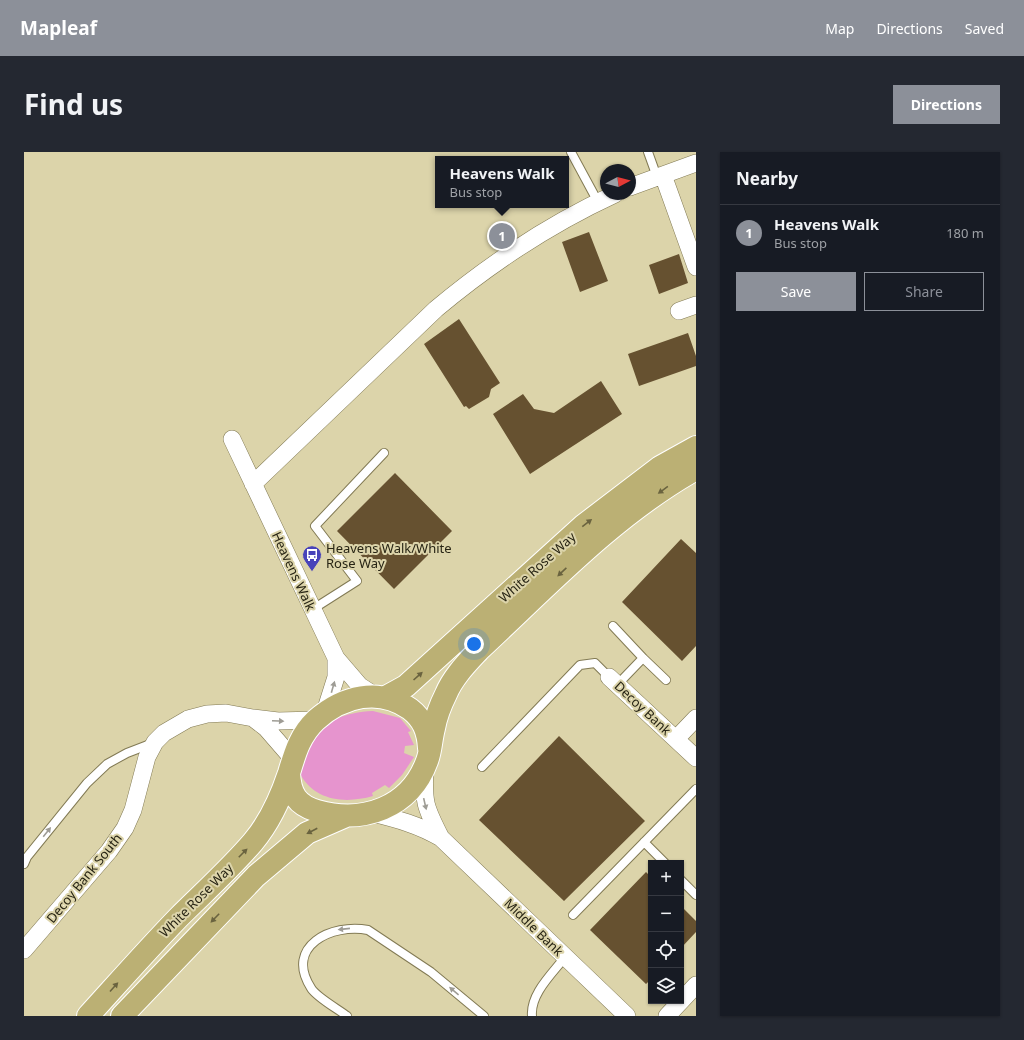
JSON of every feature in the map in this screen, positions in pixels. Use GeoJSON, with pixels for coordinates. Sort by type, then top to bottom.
{"type":"FeatureCollection","features":[{"type":"Feature","properties":{"kind":"highway","name":"White Rose Way"},"geometry":{"type":"LineString","coordinates":[[88,1016],[151,946],[253,842],[271,817],[290,766],[303,737],[320,718],[331,708],[344,702],[381,697],[406,686],[584,525],[660,467],[696,447]]}},
{"type":"Feature","properties":{"kind":"highway","name":"White Rose Way"},"geometry":{"type":"LineString","coordinates":[[290,766],[290,787],[295,798],[309,808],[330,814],[347,816],[380,811],[401,798],[420,776],[427,758],[434,726],[446,693],[461,669],[479,650],[601,536],[678,480],[696,469]]}},
{"type":"Feature","properties":{"kind":"highway"},"geometry":{"type":"LineString","coordinates":[[381,697],[394,699],[416,714],[425,725],[429,737],[427,758]]}},
{"type":"Feature","properties":{"kind":"highway","name":"White Rose Way"},"geometry":{"type":"LineString","coordinates":[[122,1016],[256,876],[307,833],[347,816]]}},
{"type":"Feature","properties":{"kind":"street"},"geometry":{"type":"LineString","coordinates":[[636,185],[696,163]]}},
{"type":"Feature","properties":{"kind":"street"},"geometry":{"type":"LineString","coordinates":[[660,176],[696,267]]}},
{"type":"Feature","properties":{"kind":"street"},"geometry":{"type":"LineString","coordinates":[[253,484],[436,309],[466,284],[517,247],[602,200]]}},
{"type":"Feature","properties":{"kind":"street"},"geometry":{"type":"LineString","coordinates":[[679,311],[696,305]]}},
{"type":"Feature","properties":{"kind":"street","name":"Heavens Walk"},"geometry":{"type":"LineString","coordinates":[[232,439],[336,658],[360,686],[381,697]]}},
{"type":"Feature","properties":{"kind":"street","name":"Heavens Walk"},"geometry":{"type":"LineString","coordinates":[[320,718],[336,677],[336,658]]}},
{"type":"Feature","properties":{"kind":"street","name":"Decoy Bank"},"geometry":{"type":"LineString","coordinates":[[613,680],[696,758]]}},
{"type":"Feature","properties":{"kind":"street","name":"Decoy Bank South"},"geometry":{"type":"LineString","coordinates":[[24,950],[108,851],[125,828],[133,810],[147,757],[155,742],[164,733],[188,719],[207,714],[226,713],[278,721],[320,718]]}},
{"type":"Feature","properties":{"kind":"street","name":"Decoy Bank South"},"geometry":{"type":"LineString","coordinates":[[253,718],[266,728],[290,766]]}},
{"type":"Feature","properties":{"kind":"street","name":"Decoy Bank"},"geometry":{"type":"LineString","coordinates":[[676,739],[696,718]]}},
{"type":"Feature","properties":{"kind":"street","name":"Middle Bank"},"geometry":{"type":"LineString","coordinates":[[427,758],[424,800],[427,812],[441,838]]}},
{"type":"Feature","properties":{"kind":"street","name":"Middle Bank"},"geometry":{"type":"LineString","coordinates":[[372,813],[407,821],[425,828],[441,838],[627,1016]]}},
{"type":"Feature","properties":{"kind":"street"},"geometry":{"type":"LineString","coordinates":[[667,1016],[696,985]]}},
{"type":"Feature","properties":{"kind":"lane"},"geometry":{"type":"LineString","coordinates":[[571,152],[598,202]]}},
{"type":"Feature","properties":{"kind":"lane"},"geometry":{"type":"LineString","coordinates":[[648,152],[660,176]]}},
{"type":"Feature","properties":{"kind":"lane"},"geometry":{"type":"LineString","coordinates":[[313,610],[357,581],[315,526],[384,454]]}},
{"type":"Feature","properties":{"kind":"lane"},"geometry":{"type":"LineString","coordinates":[[613,626],[666,680]]}},
{"type":"Feature","properties":{"kind":"lane"},"geometry":{"type":"LineString","coordinates":[[482,767],[580,665],[595,663],[613,680],[643,658]]}},
{"type":"Feature","properties":{"kind":"lane"},"geometry":{"type":"LineString","coordinates":[[24,864],[27,857],[82,789],[107,764],[127,753],[155,742]]}},
{"type":"Feature","properties":{"kind":"lane"},"geometry":{"type":"LineString","coordinates":[[573,915],[696,789]]}},
{"type":"Feature","properties":{"kind":"lane"},"geometry":{"type":"LineString","coordinates":[[644,842],[662,860]]}},
{"type":"Feature","properties":{"kind":"lane"},"geometry":{"type":"LineString","coordinates":[[684,883],[696,895]]}},
{"type":"Feature","properties":{"kind":"lane"},"geometry":{"type":"LineString","coordinates":[[347,1016],[311,989],[306,977],[303,963],[308,948],[316,939],[331,931],[359,928],[368,930],[431,972],[484,1016]]}},
{"type":"Feature","properties":{"kind":"lane"},"geometry":{"type":"LineString","coordinates":[[532,1016],[531,1008],[536,996],[565,957]]}},
{"type":"Feature","properties":{"kind":"shaded area"},"geometry":{"type":"Polygon","coordinates":[[[373,711],[400,718],[411,731],[408,732],[414,745],[405,746],[404,753],[414,757],[402,775],[389,788],[385,785],[372,793],[373,796],[352,800],[332,798],[322,795],[314,790],[306,783],[300,774],[305,749],[312,737],[327,724],[344,716],[353,713],[373,711]]]}},
{"type":"Feature","properties":{"kind":"building"},"geometry":{"type":"Polygon","coordinates":[[[589,232],[608,281],[580,292],[562,242],[589,232]]]}},
{"type":"Feature","properties":{"kind":"building"},"geometry":{"type":"Polygon","coordinates":[[[679,254],[688,283],[659,294],[649,265],[679,254]]]}},
{"type":"Feature","properties":{"kind":"building"},"geometry":{"type":"Polygon","coordinates":[[[459,319],[500,383],[491,389],[489,397],[469,409],[466,406],[464,407],[424,344],[459,319]]]}},
{"type":"Feature","properties":{"kind":"building"},"geometry":{"type":"Polygon","coordinates":[[[688,333],[696,356],[696,366],[639,386],[628,354],[688,333]]]}},
{"type":"Feature","properties":{"kind":"building"},"geometry":{"type":"Polygon","coordinates":[[[601,381],[622,414],[530,474],[493,414],[523,394],[534,409],[554,413],[601,381]]]}},
{"type":"Feature","properties":{"kind":"building"},"geometry":{"type":"Polygon","coordinates":[[[395,473],[452,531],[394,589],[337,531],[395,473]]]}},
{"type":"Feature","properties":{"kind":"building"},"geometry":{"type":"Polygon","coordinates":[[[681,539],[696,553],[696,646],[682,661],[622,602],[681,539]]]}},
{"type":"Feature","properties":{"kind":"building"},"geometry":{"type":"Polygon","coordinates":[[[559,736],[645,821],[564,901],[479,820],[559,736]]]}},
{"type":"Feature","properties":{"kind":"building"},"geometry":{"type":"Polygon","coordinates":[[[646,872],[648,874],[648,982],[646,984],[590,930],[646,872]]]}},
{"type":"Feature","properties":{"kind":"building"},"geometry":{"type":"Polygon","coordinates":[[[684,909],[696,921],[696,932],[684,945],[684,909]]]}},
{"type":"Feature","properties":{"kind":"place","name":"Heavens Walk"},"geometry":{"type":"Point","coordinates":[502,236]}},
{"type":"Feature","properties":{"kind":"place","name":"Heavens Walk/White Rose Way"},"geometry":{"type":"Point","coordinates":[312,572]}}]}
